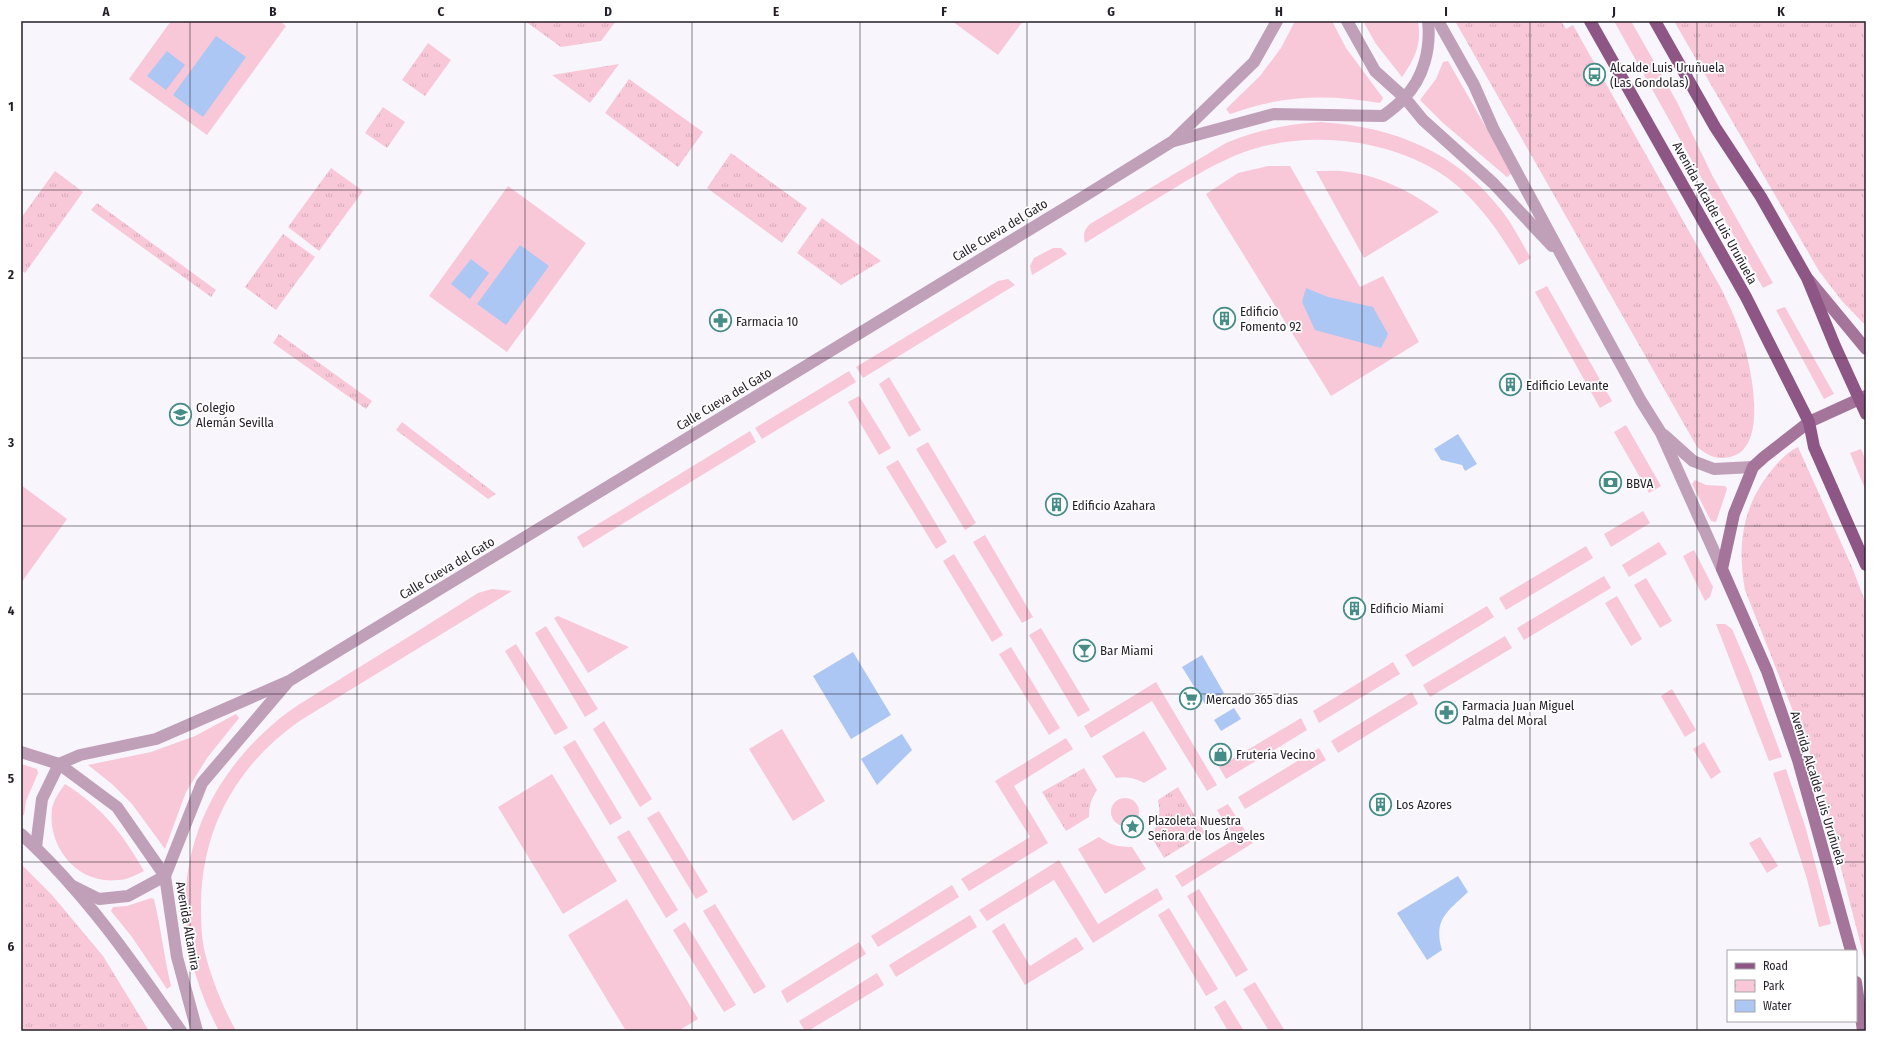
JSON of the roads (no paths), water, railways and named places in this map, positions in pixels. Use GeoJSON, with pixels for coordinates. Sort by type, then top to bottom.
{"type":"FeatureCollection","features":[{"type":"Feature","properties":{"kind":"main road","name":"Avenida Alcalde Luis Uruñuela"},"geometry":{"type":"LineString","coordinates":[[1590,21],[1746,297],[1809,422],[1814,447],[1866,565]]}},
{"type":"Feature","properties":{"kind":"main road"},"geometry":{"type":"LineString","coordinates":[[1655,21],[1715,127],[1761,198],[1807,278],[1835,346],[1862,397],[1866,414]]}},
{"type":"Feature","properties":{"kind":"street"},"geometry":{"type":"LineString","coordinates":[[1173,141],[1254,62],[1277,21]]}},
{"type":"Feature","properties":{"kind":"street","name":"Avenida Alcalde Luis Uruñuela"},"geometry":{"type":"LineString","coordinates":[[1346,21],[1375,71],[1405,98],[1423,120],[1493,183],[1563,258]]}},
{"type":"Feature","properties":{"kind":"street"},"geometry":{"type":"LineString","coordinates":[[1173,141],[1274,114],[1383,116],[1405,98],[1423,71],[1430,38],[1428,21]]}},
{"type":"Feature","properties":{"kind":"street","name":"Avenida Alcalde Luis Uruñuela"},"geometry":{"type":"LineString","coordinates":[[1438,21],[1474,85],[1493,128],[1563,258],[1661,433],[1722,569],[1767,671],[1798,760],[1850,950]]}},
{"type":"Feature","properties":{"kind":"street","name":"Calle Cueva del Gato"},"geometry":{"type":"LineString","coordinates":[[289,681],[1173,141]]}},
{"type":"Feature","properties":{"kind":"street"},"geometry":{"type":"LineString","coordinates":[[1807,278],[1866,349]]}},
{"type":"Feature","properties":{"kind":"street"},"geometry":{"type":"LineString","coordinates":[[1722,569],[1734,514],[1753,468],[1764,457],[1809,422],[1862,397]]}},
{"type":"Feature","properties":{"kind":"street","name":"Avenida Alcalde Luis Uruñuela"},"geometry":{"type":"LineString","coordinates":[[1661,433],[1693,461],[1714,469],[1753,468]]}},
{"type":"Feature","properties":{"kind":"street"},"geometry":{"type":"LineString","coordinates":[[36,847],[42,799],[59,764],[80,755],[156,739],[289,681]]}},
{"type":"Feature","properties":{"kind":"street"},"geometry":{"type":"LineString","coordinates":[[71,885],[99,899],[128,896],[165,876],[202,783],[289,681]]}},
{"type":"Feature","properties":{"kind":"street","name":"Avenida Altamira"},"geometry":{"type":"LineString","coordinates":[[21,752],[59,764],[117,807],[165,876],[177,957],[197,1031]]}},
{"type":"Feature","properties":{"kind":"street"},"geometry":{"type":"LineString","coordinates":[[21,834],[36,847],[71,885],[135,964],[181,1031]]}},
{"type":"Feature","properties":{"kind":"street"},"geometry":{"type":"LineString","coordinates":[[1857,989],[1863,1031]]}},
{"type":"Feature","properties":{"kind":"water"},"geometry":{"type":"Polygon","coordinates":[[[216,36],[246,57],[203,117],[173,95],[216,36]]]}},
{"type":"Feature","properties":{"kind":"water"},"geometry":{"type":"Polygon","coordinates":[[[167,51],[185,65],[166,90],[147,76],[167,51]]]}},
{"type":"Feature","properties":{"kind":"water"},"geometry":{"type":"Polygon","coordinates":[[[520,245],[549,266],[506,325],[477,304],[520,245]]]}},
{"type":"Feature","properties":{"kind":"water"},"geometry":{"type":"Polygon","coordinates":[[[471,259],[489,273],[470,299],[451,284],[471,259]]]}},
{"type":"Feature","properties":{"kind":"water"},"geometry":{"type":"Polygon","coordinates":[[[1306,288],[1328,297],[1373,307],[1388,334],[1381,348],[1315,330],[1302,302],[1306,288]]]}},
{"type":"Feature","properties":{"kind":"water"},"geometry":{"type":"Polygon","coordinates":[[[1458,434],[1477,464],[1465,471],[1462,465],[1441,460],[1434,449],[1458,434]]]}},
{"type":"Feature","properties":{"kind":"water"},"geometry":{"type":"Polygon","coordinates":[[[853,652],[891,715],[851,739],[813,676],[853,652]]]}},
{"type":"Feature","properties":{"kind":"water"},"geometry":{"type":"Polygon","coordinates":[[[1202,655],[1224,693],[1205,704],[1182,667],[1202,655]]]}},
{"type":"Feature","properties":{"kind":"water"},"geometry":{"type":"Polygon","coordinates":[[[1234,708],[1241,719],[1221,731],[1214,720],[1234,708]]]}},
{"type":"Feature","properties":{"kind":"water"},"geometry":{"type":"Polygon","coordinates":[[[902,734],[912,750],[877,785],[861,759],[902,734]]]}},
{"type":"Feature","properties":{"kind":"water"},"geometry":{"type":"Polygon","coordinates":[[[1458,876],[1468,892],[1448,911],[1441,923],[1439,931],[1442,950],[1427,960],[1397,913],[1458,876]]]}},
{"type":"Feature","properties":{"kind":"place","name":"Alcalde Luis Uruñuela (Las Gondolas)"},"geometry":{"type":"Point","coordinates":[1594,74]}},
{"type":"Feature","properties":{"kind":"place","name":"Edificio Fomento 92"},"geometry":{"type":"Point","coordinates":[1224,318]}},
{"type":"Feature","properties":{"kind":"place","name":"Farmacia 10"},"geometry":{"type":"Point","coordinates":[721,321]}},
{"type":"Feature","properties":{"kind":"place","name":"Edificio Levante"},"geometry":{"type":"Point","coordinates":[1510,385]}},
{"type":"Feature","properties":{"kind":"place","name":"Colegio Alemán Sevilla"},"geometry":{"type":"Point","coordinates":[181,414]}},
{"type":"Feature","properties":{"kind":"place","name":"BBVA"},"geometry":{"type":"Point","coordinates":[1611,483]}},
{"type":"Feature","properties":{"kind":"place","name":"Edificio Azahara"},"geometry":{"type":"Point","coordinates":[1056,505]}},
{"type":"Feature","properties":{"kind":"place","name":"Edificio Miami"},"geometry":{"type":"Point","coordinates":[1354,608]}},
{"type":"Feature","properties":{"kind":"place","name":"Bar Miami"},"geometry":{"type":"Point","coordinates":[1085,650]}},
{"type":"Feature","properties":{"kind":"place","name":"Mercado 365 días"},"geometry":{"type":"Point","coordinates":[1191,699]}},
{"type":"Feature","properties":{"kind":"place","name":"Farmacia Juan Miguel Palma del Moral"},"geometry":{"type":"Point","coordinates":[1446,712]}},
{"type":"Feature","properties":{"kind":"place","name":"Frutería Vecino"},"geometry":{"type":"Point","coordinates":[1221,754]}},
{"type":"Feature","properties":{"kind":"place","name":"Los Azores"},"geometry":{"type":"Point","coordinates":[1381,804]}},
{"type":"Feature","properties":{"kind":"place","name":"Plazoleta Nuestra Señora de los Ángeles"},"geometry":{"type":"Point","coordinates":[1133,827]}}]}
